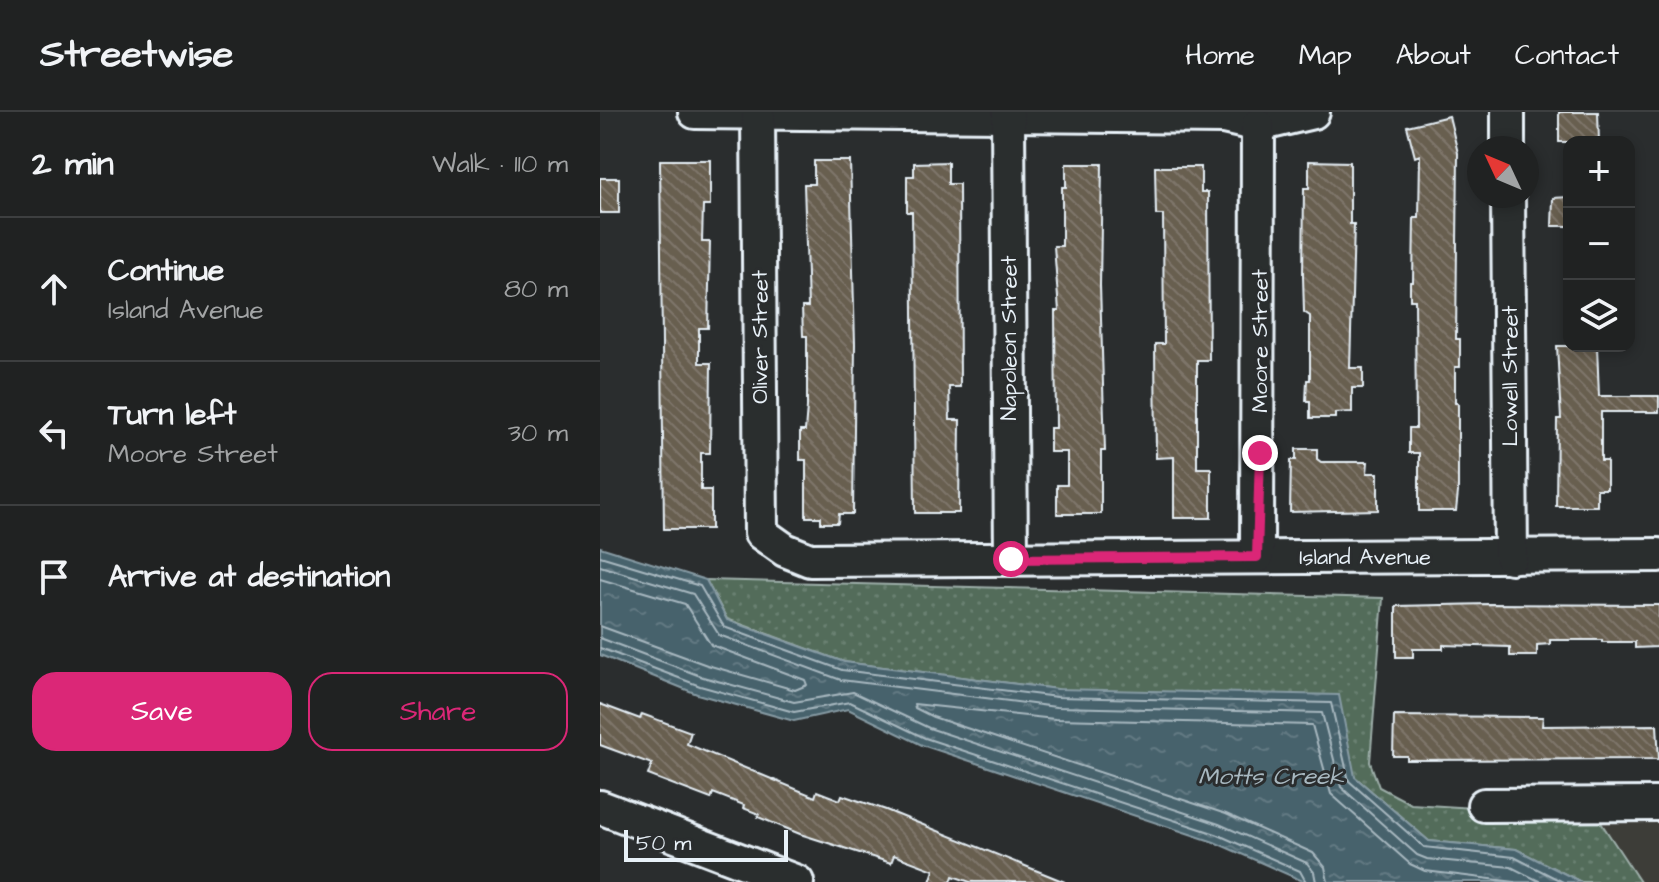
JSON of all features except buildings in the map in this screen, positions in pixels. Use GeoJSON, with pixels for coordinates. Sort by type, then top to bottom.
{"type":"FeatureCollection","features":[{"type":"Feature","properties":{"kind":"street"},"geometry":{"type":"LineString","coordinates":[[695,112],[1223,117],[1258,125],[1313,112]]}},
{"type":"Feature","properties":{"kind":"street"},"geometry":{"type":"LineString","coordinates":[[1508,112],[1508,136]]}},
{"type":"Feature","properties":{"kind":"street","name":"Oliver Street"},"geometry":{"type":"LineString","coordinates":[[758,113],[761,533],[785,550]]}},
{"type":"Feature","properties":{"kind":"street","name":"Napoleon Street"},"geometry":{"type":"LineString","coordinates":[[1008,117],[1011,559]]}},
{"type":"Feature","properties":{"kind":"street","name":"Moore Street"},"geometry":{"type":"LineString","coordinates":[[1257,557],[1258,125]]}},
{"type":"Feature","properties":{"kind":"street","name":"Lowell Street"},"geometry":{"type":"LineString","coordinates":[[1508,208],[1511,557]]}},
{"type":"Feature","properties":{"kind":"street","name":"Island Avenue"},"geometry":{"type":"LineString","coordinates":[[785,550],[810,560],[1659,555]]}},
{"type":"Feature","properties":{"kind":"street"},"geometry":{"type":"LineString","coordinates":[[1484,805],[1659,804]]}},
{"type":"Feature","properties":{"kind":"street"},"geometry":{"type":"LineString","coordinates":[[600,807],[797,882]]}},
{"type":"Feature","properties":{"kind":"shaded area"},"geometry":{"type":"Polygon","coordinates":[[[1592,809],[1659,809],[1659,882],[1640,882],[1592,809]]]}},
{"type":"Feature","properties":{"kind":"green space"},"geometry":{"type":"Polygon","coordinates":[[[706,580],[1383,598],[1370,762],[1379,787],[1411,804],[1490,809],[1592,809],[1640,882],[1581,882],[1516,849],[1429,841],[1355,777],[1057,689],[844,662],[727,619],[706,580]]]}},
{"type":"Feature","properties":{"kind":"water","name":"Motts Creek"},"geometry":{"type":"Polygon","coordinates":[[[600,547],[706,580],[727,620],[844,662],[1057,689],[1339,695],[1355,777],[1429,841],[1516,849],[1581,882],[1305,882],[1214,842],[922,745],[848,709],[794,721],[697,694],[600,655],[600,547]]]}},
{"type":"Feature","properties":{"kind":"route"},"geometry":{"type":"LineString","coordinates":[[1011,559],[1257,557],[1260,453]]}}]}
